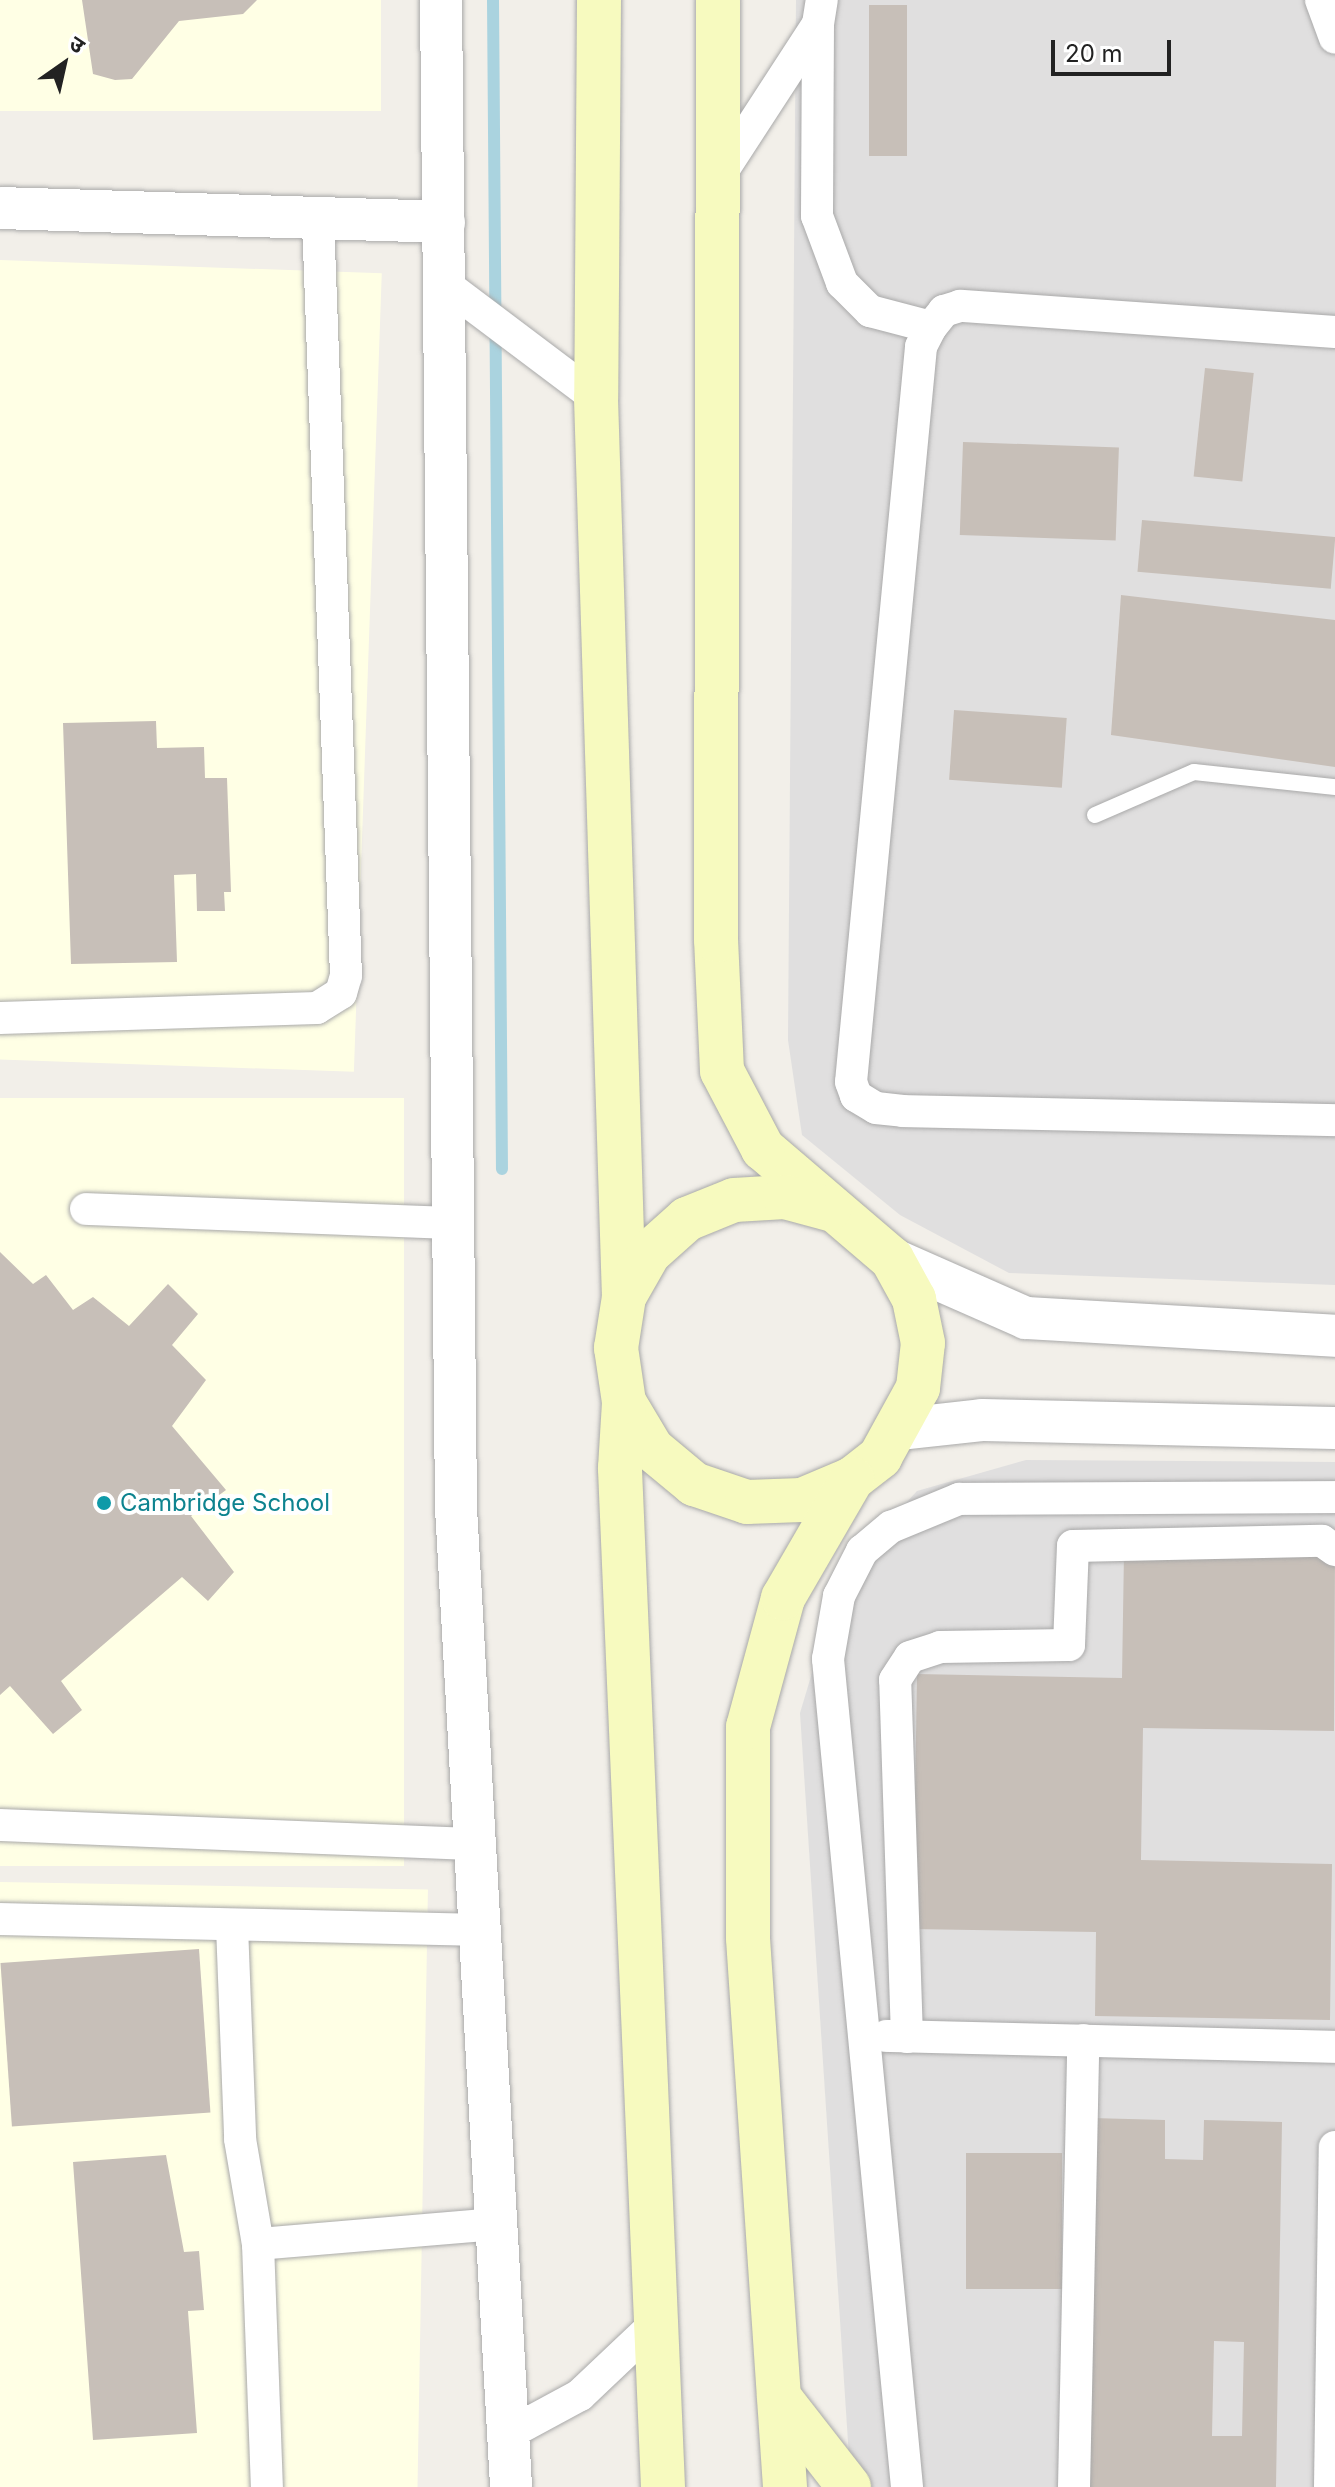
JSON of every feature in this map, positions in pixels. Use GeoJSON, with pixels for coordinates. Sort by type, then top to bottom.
{"type":"FeatureCollection","features":[{"type":"Feature","properties":{"kind":"main road"},"geometry":{"type":"LineString","coordinates":[[599,0],[596,398],[624,1297],[616,1348],[624,1402],[620,1468],[663,2487]]}},
{"type":"Feature","properties":{"kind":"main road"},"geometry":{"type":"LineString","coordinates":[[718,0],[716,181],[722,1071],[763,1149],[892,1259],[914,1299],[923,1343],[918,1388],[901,1429],[852,1479],[783,1598],[748,1727],[748,1938],[785,2487]]}},
{"type":"Feature","properties":{"kind":"main road"},"geometry":{"type":"LineString","coordinates":[[624,1297],[649,1253],[687,1219],[734,1200],[773,1198],[835,1211]]}},
{"type":"Feature","properties":{"kind":"main road"},"geometry":{"type":"LineString","coordinates":[[624,1402],[652,1449],[694,1484],[747,1502],[802,1500],[852,1479]]}},
{"type":"Feature","properties":{"kind":"main road"},"geometry":{"type":"LineString","coordinates":[[779,2397],[849,2487]]}},
{"type":"Feature","properties":{"kind":"street"},"geometry":{"type":"LineString","coordinates":[[441,0],[444,222],[462,297],[454,1223],[456,1508],[511,2487]]}},
{"type":"Feature","properties":{"kind":"street"},"geometry":{"type":"LineString","coordinates":[[1321,0],[1335,38]]}},
{"type":"Feature","properties":{"kind":"street"},"geometry":{"type":"LineString","coordinates":[[716,181],[820,12]]}},
{"type":"Feature","properties":{"kind":"street"},"geometry":{"type":"LineString","coordinates":[[820,12],[817,216],[842,283],[870,311],[931,327]]}},
{"type":"Feature","properties":{"kind":"street"},"geometry":{"type":"LineString","coordinates":[[0,208],[444,222]]}},
{"type":"Feature","properties":{"kind":"street"},"geometry":{"type":"LineString","coordinates":[[0,1018],[317,1008],[341,993],[346,976],[318,218]]}},
{"type":"Feature","properties":{"kind":"street"},"geometry":{"type":"LineString","coordinates":[[462,297],[596,398]]}},
{"type":"Feature","properties":{"kind":"street"},"geometry":{"type":"LineString","coordinates":[[1335,332],[960,306],[944,311],[931,327],[921,347],[853,1054],[856,1096],[903,1111],[1335,1120]]}},
{"type":"Feature","properties":{"kind":"street"},"geometry":{"type":"LineString","coordinates":[[86,1209],[454,1223]]}},
{"type":"Feature","properties":{"kind":"street"},"geometry":{"type":"LineString","coordinates":[[892,1259],[1026,1318],[1335,1336]]}},
{"type":"Feature","properties":{"kind":"street"},"geometry":{"type":"LineString","coordinates":[[901,1429],[982,1420],[1335,1428]]}},
{"type":"Feature","properties":{"kind":"street"},"geometry":{"type":"LineString","coordinates":[[907,2487],[828,1659],[839,1596],[862,1551],[891,1527],[959,1499],[1335,1497]]}},
{"type":"Feature","properties":{"kind":"street"},"geometry":{"type":"LineString","coordinates":[[907,2037],[895,1680],[910,1657],[940,1647],[1069,1645],[1073,1546],[1322,1541],[1335,1550]]}},
{"type":"Feature","properties":{"kind":"street"},"geometry":{"type":"LineString","coordinates":[[0,1825],[474,1844]]}},
{"type":"Feature","properties":{"kind":"street"},"geometry":{"type":"LineString","coordinates":[[0,1919],[478,1930]]}},
{"type":"Feature","properties":{"kind":"street"},"geometry":{"type":"LineString","coordinates":[[232,1926],[240,2139],[258,2244],[267,2487]]}},
{"type":"Feature","properties":{"kind":"street"},"geometry":{"type":"LineString","coordinates":[[863,2036],[1335,2047]]}},
{"type":"Feature","properties":{"kind":"street"},"geometry":{"type":"LineString","coordinates":[[1074,2487],[1083,2040]]}},
{"type":"Feature","properties":{"kind":"street"},"geometry":{"type":"LineString","coordinates":[[1330,2487],[1335,2147]]}},
{"type":"Feature","properties":{"kind":"street"},"geometry":{"type":"LineString","coordinates":[[258,2244],[498,2224]]}},
{"type":"Feature","properties":{"kind":"street"},"geometry":{"type":"LineString","coordinates":[[508,2434],[580,2395],[655,2324]]}},
{"type":"Feature","properties":{"kind":"lane"},"geometry":{"type":"LineString","coordinates":[[1095,815],[1194,772],[1335,787]]}},
{"type":"Feature","properties":{"kind":"shaded area"},"geometry":{"type":"Polygon","coordinates":[[[0,0],[381,0],[381,111],[0,111],[0,0]]]}},
{"type":"Feature","properties":{"kind":"shaded area"},"geometry":{"type":"Polygon","coordinates":[[[796,0],[1335,0],[1335,1285],[1009,1273],[900,1215],[802,1135],[788,1040],[796,0]]]}},
{"type":"Feature","properties":{"kind":"shaded area"},"geometry":{"type":"Polygon","coordinates":[[[0,260],[382,273],[354,1072],[0,1059],[0,260]]]}},
{"type":"Feature","properties":{"kind":"shaded area"},"geometry":{"type":"Polygon","coordinates":[[[0,1098],[404,1098],[404,1866],[0,1866],[0,1098]]]}},
{"type":"Feature","properties":{"kind":"shaded area"},"geometry":{"type":"Polygon","coordinates":[[[1026,1460],[1335,1462],[1335,2487],[851,2487],[800,1713],[842,1573],[917,1491],[1026,1460]]]}},
{"type":"Feature","properties":{"kind":"shaded area"},"geometry":{"type":"Polygon","coordinates":[[[0,1882],[428,1889],[418,2487],[0,2487],[0,1882]]]}},
{"type":"Feature","properties":{"kind":"building"},"geometry":{"type":"Polygon","coordinates":[[[82,0],[257,0],[243,14],[179,21],[132,79],[115,80],[93,74],[82,0]]]}},
{"type":"Feature","properties":{"kind":"building"},"geometry":{"type":"Polygon","coordinates":[[[869,5],[907,5],[907,156],[869,156],[869,5]]]}},
{"type":"Feature","properties":{"kind":"building"},"geometry":{"type":"Polygon","coordinates":[[[1205,368],[1254,373],[1242,482],[1194,476],[1205,368]]]}},
{"type":"Feature","properties":{"kind":"building"},"geometry":{"type":"Polygon","coordinates":[[[963,442],[1119,447],[1116,540],[960,535],[963,442]]]}},
{"type":"Feature","properties":{"kind":"building"},"geometry":{"type":"Polygon","coordinates":[[[1142,520],[1335,537],[1331,589],[1137,572],[1142,520]]]}},
{"type":"Feature","properties":{"kind":"building"},"geometry":{"type":"Polygon","coordinates":[[[1121,595],[1335,620],[1335,767],[1111,735],[1121,595]]]}},
{"type":"Feature","properties":{"kind":"building"},"geometry":{"type":"Polygon","coordinates":[[[954,710],[1067,718],[1062,788],[949,780],[954,710]]]}},
{"type":"Feature","properties":{"kind":"building"},"geometry":{"type":"Polygon","coordinates":[[[156,721],[157,748],[204,747],[205,778],[227,778],[231,892],[224,892],[225,911],[197,911],[196,874],[174,875],[177,962],[71,964],[63,723],[156,721]]]}},
{"type":"Feature","properties":{"kind":"building","name":"Cambridge School"},"geometry":{"type":"Polygon","coordinates":[[[0,1252],[33,1284],[46,1275],[73,1310],[93,1297],[129,1326],[168,1284],[198,1314],[172,1345],[206,1380],[172,1426],[226,1490],[191,1516],[234,1572],[208,1601],[182,1577],[61,1681],[82,1710],[53,1734],[10,1686],[0,1695],[0,1252]]]}},
{"type":"Feature","properties":{"kind":"building"},"geometry":{"type":"Polygon","coordinates":[[[1124,1552],[1335,1555],[1334,1731],[1143,1728],[1141,1860],[1332,1864],[1330,2020],[1095,2016],[1096,1932],[913,1929],[917,1674],[1122,1678],[1124,1552]]]}},
{"type":"Feature","properties":{"kind":"building"},"geometry":{"type":"Polygon","coordinates":[[[199,1949],[210,2113],[12,2126],[0,1963],[199,1949]]]}},
{"type":"Feature","properties":{"kind":"building"},"geometry":{"type":"Polygon","coordinates":[[[1092,2118],[1165,2120],[1165,2159],[1203,2160],[1204,2120],[1282,2122],[1276,2487],[1086,2487],[1092,2118]],[[1214,2341],[1212,2436],[1242,2436],[1244,2342],[1214,2341]]]}},
{"type":"Feature","properties":{"kind":"building"},"geometry":{"type":"Polygon","coordinates":[[[966,2153],[1062,2153],[1062,2289],[966,2289],[966,2153]]]}},
{"type":"Feature","properties":{"kind":"building"},"geometry":{"type":"Polygon","coordinates":[[[166,2155],[184,2252],[199,2251],[204,2310],[188,2311],[197,2433],[93,2440],[73,2162],[166,2155]]]}},
{"type":"Feature","properties":{"kind":"waterway"},"geometry":{"type":"LineString","coordinates":[[493,0],[502,1169]]}},
{"type":"Feature","properties":{"kind":"place","name":"Cambridge School"},"geometry":{"type":"Point","coordinates":[104,1503]}}]}
